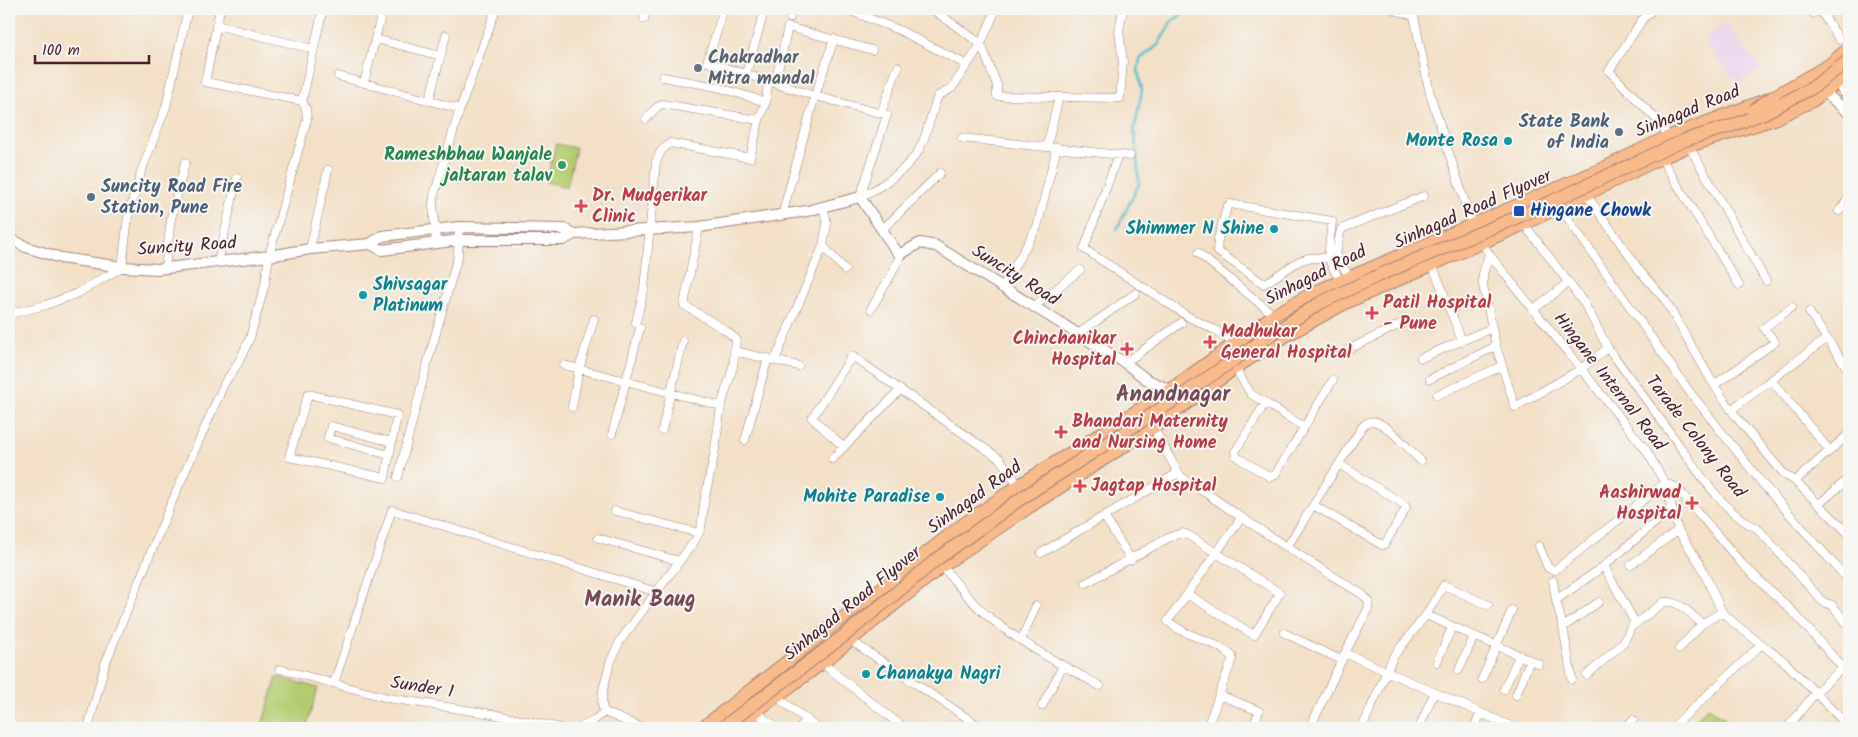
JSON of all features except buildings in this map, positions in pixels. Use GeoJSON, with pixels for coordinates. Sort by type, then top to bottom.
{"type":"FeatureCollection","features":[{"type":"Feature","properties":{"kind":"main road","name":"Sinhagad Road"},"geometry":{"type":"LineString","coordinates":[[702,728],[961,526],[1019,486],[1170,390],[1274,315],[1314,293],[1602,169],[1667,137],[1773,97],[1829,65],[1849,48]]}},
{"type":"Feature","properties":{"kind":"main road","name":"Sinhagad Road Flyover"},"geometry":{"type":"LineString","coordinates":[[722,728],[845,635],[936,560],[1015,503],[1182,396],[1320,303],[1384,273],[1520,216],[1685,140],[1731,126],[1764,113],[1812,88],[1849,60]]}},
{"type":"Feature","properties":{"kind":"main road","name":"Sinhagad Road"},"geometry":{"type":"LineString","coordinates":[[738,727],[755,711],[822,663],[942,566],[1036,502],[1154,427],[1235,368],[1287,334],[1324,314],[1433,266],[1485,249],[1524,224],[1661,158],[1689,146],[1774,119],[1812,101],[1847,76]]}},
{"type":"Feature","properties":{"kind":"main road","name":"Sinhagad Road Flyover"},"geometry":{"type":"LineString","coordinates":[[712,728],[820,647],[968,530],[1020,494],[1106,440],[1277,322],[1317,299],[1668,142],[1746,114],[1759,108],[1773,97]]}},
{"type":"Feature","properties":{"kind":"street"},"geometry":{"type":"LineString","coordinates":[[9,314],[46,305],[78,293],[122,267],[128,217],[141,172],[166,107],[188,9]]}},
{"type":"Feature","properties":{"kind":"street"},"geometry":{"type":"LineString","coordinates":[[220,9],[205,82],[302,101]]}},
{"type":"Feature","properties":{"kind":"street"},"geometry":{"type":"LineString","coordinates":[[88,728],[105,664],[170,506],[225,382],[237,365],[250,338],[265,284],[269,256],[306,118],[306,109],[302,101],[323,9]]}},
{"type":"Feature","properties":{"kind":"street"},"geometry":{"type":"LineString","coordinates":[[436,243],[434,195],[460,109],[496,9]]}},
{"type":"Feature","properties":{"kind":"street"},"geometry":{"type":"LineString","coordinates":[[644,19],[646,9]]}},
{"type":"Feature","properties":{"kind":"street"},"geometry":{"type":"LineString","coordinates":[[724,9],[707,62],[814,96],[887,115],[860,197],[897,252],[901,254],[891,276],[871,309]]}},
{"type":"Feature","properties":{"kind":"street"},"geometry":{"type":"LineString","coordinates":[[790,18],[793,9]]}},
{"type":"Feature","properties":{"kind":"street"},"geometry":{"type":"LineString","coordinates":[[932,9],[980,44],[997,86],[997,96],[1120,98],[1123,61],[1119,32],[1123,9]]}},
{"type":"Feature","properties":{"kind":"street"},"geometry":{"type":"LineString","coordinates":[[944,18],[948,9]]}},
{"type":"Feature","properties":{"kind":"street","name":"Suncity Road"},"geometry":{"type":"LineString","coordinates":[[370,244],[382,250],[460,240],[563,240],[574,234],[699,227],[782,215],[860,197],[871,192],[906,167],[919,150],[938,96],[952,88],[980,44],[996,9]]}},
{"type":"Feature","properties":{"kind":"street","name":"Hingane Internal Road"},"geometry":{"type":"LineString","coordinates":[[1391,9],[1414,16],[1430,94],[1472,224],[1485,249],[1646,450],[1665,484],[1678,530],[1700,564],[1722,612],[1786,663],[1849,727]]}},
{"type":"Feature","properties":{"kind":"street"},"geometry":{"type":"LineString","coordinates":[[1653,9],[1642,20],[1609,71],[1663,126],[1667,137]]}},
{"type":"Feature","properties":{"kind":"street"},"geometry":{"type":"LineString","coordinates":[[1809,9],[1813,13],[1821,9],[1838,39]]}},
{"type":"Feature","properties":{"kind":"street"},"geometry":{"type":"LineString","coordinates":[[851,11],[901,31],[967,65]]}},
{"type":"Feature","properties":{"kind":"street"},"geometry":{"type":"LineString","coordinates":[[364,83],[381,16]]}},
{"type":"Feature","properties":{"kind":"street"},"geometry":{"type":"LineString","coordinates":[[746,74],[762,19]]}},
{"type":"Feature","properties":{"kind":"street"},"geometry":{"type":"LineString","coordinates":[[216,25],[313,49]]}},
{"type":"Feature","properties":{"kind":"street"},"geometry":{"type":"LineString","coordinates":[[612,434],[626,382],[638,325],[651,230],[656,162],[661,151],[670,143],[750,158],[759,120],[788,27],[872,50]]}},
{"type":"Feature","properties":{"kind":"street"},"geometry":{"type":"LineString","coordinates":[[429,101],[446,35]]}},
{"type":"Feature","properties":{"kind":"street"},"geometry":{"type":"LineString","coordinates":[[376,39],[441,56]]}},
{"type":"Feature","properties":{"kind":"street"},"geometry":{"type":"LineString","coordinates":[[782,215],[814,96],[834,39]]}},
{"type":"Feature","properties":{"kind":"street"},"geometry":{"type":"LineString","coordinates":[[1829,65],[1823,82],[1824,92],[1849,113]]}},
{"type":"Feature","properties":{"kind":"street"},"geometry":{"type":"LineString","coordinates":[[881,113],[898,67]]}},
{"type":"Feature","properties":{"kind":"street"},"geometry":{"type":"LineString","coordinates":[[338,76],[460,109]]}},
{"type":"Feature","properties":{"kind":"street"},"geometry":{"type":"LineString","coordinates":[[1847,76],[1842,89],[1849,97]]}},
{"type":"Feature","properties":{"kind":"street"},"geometry":{"type":"LineString","coordinates":[[663,77],[717,87],[766,102]]}},
{"type":"Feature","properties":{"kind":"street"},"geometry":{"type":"LineString","coordinates":[[1047,146],[1059,97]]}},
{"type":"Feature","properties":{"kind":"street"},"geometry":{"type":"LineString","coordinates":[[646,118],[662,104],[759,120]]}},
{"type":"Feature","properties":{"kind":"street"},"geometry":{"type":"LineString","coordinates":[[962,138],[1130,156]]}},
{"type":"Feature","properties":{"kind":"street"},"geometry":{"type":"LineString","coordinates":[[1689,146],[1766,281]]}},
{"type":"Feature","properties":{"kind":"street"},"geometry":{"type":"LineString","coordinates":[[1002,288],[1037,226],[1057,147]]}},
{"type":"Feature","properties":{"kind":"street"},"geometry":{"type":"LineString","coordinates":[[1118,155],[1084,249],[1190,317],[1225,336],[1233,345]]}},
{"type":"Feature","properties":{"kind":"street"},"geometry":{"type":"LineString","coordinates":[[1661,158],[1739,286]]}},
{"type":"Feature","properties":{"kind":"street"},"geometry":{"type":"LineString","coordinates":[[164,268],[171,219],[185,163]]}},
{"type":"Feature","properties":{"kind":"street"},"geometry":{"type":"LineString","coordinates":[[310,249],[328,170]]}},
{"type":"Feature","properties":{"kind":"street"},"geometry":{"type":"LineString","coordinates":[[882,230],[940,173]]}},
{"type":"Feature","properties":{"kind":"street"},"geometry":{"type":"LineString","coordinates":[[218,262],[238,178]]}},
{"type":"Feature","properties":{"kind":"street"},"geometry":{"type":"LineString","coordinates":[[1586,194],[1640,271],[1665,300],[1714,386],[1731,410],[1784,474],[1795,481],[1849,534]]}},
{"type":"Feature","properties":{"kind":"street"},"geometry":{"type":"LineString","coordinates":[[1345,279],[1336,254],[1341,229],[1424,196]]}},
{"type":"Feature","properties":{"kind":"street"},"geometry":{"type":"LineString","coordinates":[[1839,211],[1849,198]]}},
{"type":"Feature","properties":{"kind":"street"},"geometry":{"type":"LineString","coordinates":[[1328,258],[1309,258],[1299,261],[1264,284],[1218,251],[1218,239],[1227,207],[1230,204],[1332,222],[1328,258],[1345,279]]}},
{"type":"Feature","properties":{"kind":"street"},"geometry":{"type":"LineString","coordinates":[[1559,206],[1690,391],[1762,483],[1849,582]]}},
{"type":"Feature","properties":{"kind":"street"},"geometry":{"type":"LineString","coordinates":[[745,440],[772,359],[823,246],[826,223],[823,207]]}},
{"type":"Feature","properties":{"kind":"street","name":"Tarade Colony Road"},"geometry":{"type":"LineString","coordinates":[[1524,224],[1584,303],[1608,348],[1716,494],[1739,516],[1756,528],[1823,602],[1832,605],[1849,626]]}},
{"type":"Feature","properties":{"kind":"street"},"geometry":{"type":"LineString","coordinates":[[398,477],[458,256],[459,227]]}},
{"type":"Feature","properties":{"kind":"street","name":"Suncity Road"},"geometry":{"type":"LineString","coordinates":[[9,238],[26,247],[61,258],[122,267],[164,268],[269,256],[310,249],[370,244],[382,236],[459,227],[564,228],[574,234]]}},
{"type":"Feature","properties":{"kind":"street"},"geometry":{"type":"LineString","coordinates":[[604,712],[602,705],[603,690],[613,655],[620,641],[657,592],[701,528],[722,406],[733,367],[736,340],[725,330],[684,305],[699,227]]}},
{"type":"Feature","properties":{"kind":"street","name":"Suncity Road"},"geometry":{"type":"LineString","coordinates":[[901,254],[923,242],[936,246],[1125,363],[1146,379],[1170,390]]}},
{"type":"Feature","properties":{"kind":"street"},"geometry":{"type":"LineString","coordinates":[[823,246],[845,270]]}},
{"type":"Feature","properties":{"kind":"street"},"geometry":{"type":"LineString","coordinates":[[1485,249],[1483,285],[1496,346],[1515,407],[1581,369],[1608,348]]}},
{"type":"Feature","properties":{"kind":"street"},"geometry":{"type":"LineString","coordinates":[[1198,253],[1274,315]]}},
{"type":"Feature","properties":{"kind":"street"},"geometry":{"type":"LineString","coordinates":[[1433,266],[1462,341]]}},
{"type":"Feature","properties":{"kind":"street"},"geometry":{"type":"LineString","coordinates":[[1033,306],[1080,270]]}},
{"type":"Feature","properties":{"kind":"street"},"geometry":{"type":"LineString","coordinates":[[1534,309],[1569,282]]}},
{"type":"Feature","properties":{"kind":"street"},"geometry":{"type":"LineString","coordinates":[[1078,334],[1136,293]]}},
{"type":"Feature","properties":{"kind":"street"},"geometry":{"type":"LineString","coordinates":[[1714,386],[1775,342],[1764,328],[1792,308]]}},
{"type":"Feature","properties":{"kind":"street"},"geometry":{"type":"LineString","coordinates":[[1809,312],[1849,371]]}},
{"type":"Feature","properties":{"kind":"street"},"geometry":{"type":"LineString","coordinates":[[572,407],[579,369],[594,319]]}},
{"type":"Feature","properties":{"kind":"street"},"geometry":{"type":"LineString","coordinates":[[1347,350],[1405,322]]}},
{"type":"Feature","properties":{"kind":"street"},"geometry":{"type":"LineString","coordinates":[[1125,363],[1181,323]]}},
{"type":"Feature","properties":{"kind":"street"},"geometry":{"type":"LineString","coordinates":[[1421,358],[1492,328]]}},
{"type":"Feature","properties":{"kind":"street"},"geometry":{"type":"LineString","coordinates":[[1731,410],[1826,339]]}},
{"type":"Feature","properties":{"kind":"street"},"geometry":{"type":"LineString","coordinates":[[662,430],[683,341]]}},
{"type":"Feature","properties":{"kind":"street"},"geometry":{"type":"LineString","coordinates":[[1430,379],[1496,346]]}},
{"type":"Feature","properties":{"kind":"street"},"geometry":{"type":"LineString","coordinates":[[734,351],[798,366]]}},
{"type":"Feature","properties":{"kind":"street"},"geometry":{"type":"LineString","coordinates":[[844,447],[812,418],[852,356],[1000,459],[1019,486]]}},
{"type":"Feature","properties":{"kind":"street"},"geometry":{"type":"LineString","coordinates":[[564,365],[722,406]]}},
{"type":"Feature","properties":{"kind":"street"},"geometry":{"type":"LineString","coordinates":[[1437,396],[1502,366]]}},
{"type":"Feature","properties":{"kind":"street"},"geometry":{"type":"LineString","coordinates":[[1235,368],[1251,394],[1304,427]]}},
{"type":"Feature","properties":{"kind":"street"},"geometry":{"type":"LineString","coordinates":[[1265,402],[1235,452],[1237,457],[1267,477],[1274,475],[1332,380]]}},
{"type":"Feature","properties":{"kind":"street"},"geometry":{"type":"LineString","coordinates":[[1772,381],[1830,451]]}},
{"type":"Feature","properties":{"kind":"street"},"geometry":{"type":"LineString","coordinates":[[832,459],[900,390]]}},
{"type":"Feature","properties":{"kind":"street"},"geometry":{"type":"LineString","coordinates":[[1170,390],[1182,407]]}},
{"type":"Feature","properties":{"kind":"street"},"geometry":{"type":"LineString","coordinates":[[308,394],[397,415],[391,448],[384,478],[289,456],[308,394]]}},
{"type":"Feature","properties":{"kind":"street"},"geometry":{"type":"LineString","coordinates":[[1141,408],[1154,427],[1183,479],[1363,595],[1369,601],[1368,609],[1310,728]]}},
{"type":"Feature","properties":{"kind":"street"},"geometry":{"type":"LineString","coordinates":[[1287,547],[1362,427],[1367,423],[1374,421],[1385,426],[1421,461]]}},
{"type":"Feature","properties":{"kind":"street"},"geometry":{"type":"LineString","coordinates":[[391,448],[328,438],[331,426],[404,452]]}},
{"type":"Feature","properties":{"kind":"street"},"geometry":{"type":"LineString","coordinates":[[1795,481],[1849,434]]}},
{"type":"Feature","properties":{"kind":"street"},"geometry":{"type":"LineString","coordinates":[[1313,505],[1382,545],[1385,544],[1406,508],[1405,504],[1339,464]]}},
{"type":"Feature","properties":{"kind":"street"},"geometry":{"type":"LineString","coordinates":[[1041,553],[1178,473]]}},
{"type":"Feature","properties":{"kind":"street"},"geometry":{"type":"LineString","coordinates":[[1819,504],[1848,481]]}},
{"type":"Feature","properties":{"kind":"street"},"geometry":{"type":"LineString","coordinates":[[1539,546],[1548,568],[1556,570],[1665,484],[1678,490],[1742,564],[1793,612],[1842,668]]}},
{"type":"Feature","properties":{"kind":"street"},"geometry":{"type":"LineString","coordinates":[[1556,600],[1604,566],[1671,509]]}},
{"type":"Feature","properties":{"kind":"street"},"geometry":{"type":"LineString","coordinates":[[334,683],[392,510],[657,592]]}},
{"type":"Feature","properties":{"kind":"street"},"geometry":{"type":"LineString","coordinates":[[615,511],[699,533]]}},
{"type":"Feature","properties":{"kind":"street"},"geometry":{"type":"LineString","coordinates":[[1104,516],[1130,560]]}},
{"type":"Feature","properties":{"kind":"street"},"geometry":{"type":"LineString","coordinates":[[1207,728],[1232,656],[1226,650],[1208,641],[1201,640],[1168,622],[1241,518]]}},
{"type":"Feature","properties":{"kind":"street"},"geometry":{"type":"LineString","coordinates":[[1630,565],[1678,530]]}},
{"type":"Feature","properties":{"kind":"street"},"geometry":{"type":"LineString","coordinates":[[1086,583],[1172,536],[1182,533],[1280,593],[1254,635],[1187,594]]}},
{"type":"Feature","properties":{"kind":"street"},"geometry":{"type":"LineString","coordinates":[[598,538],[679,561]]}},
{"type":"Feature","properties":{"kind":"street"},"geometry":{"type":"LineString","coordinates":[[942,566],[983,611],[1021,640],[1100,686]]}},
{"type":"Feature","properties":{"kind":"street"},"geometry":{"type":"LineString","coordinates":[[1604,566],[1635,623]]}},
{"type":"Feature","properties":{"kind":"street"},"geometry":{"type":"LineString","coordinates":[[1553,581],[1572,680]]}},
{"type":"Feature","properties":{"kind":"street"},"geometry":{"type":"LineString","coordinates":[[1362,728],[1393,657],[1426,615],[1444,585],[1488,605]]}},
{"type":"Feature","properties":{"kind":"street"},"geometry":{"type":"LineString","coordinates":[[1587,675],[1624,642],[1628,631],[1635,623],[1664,602],[1670,601],[1680,605],[1702,624]]}},
{"type":"Feature","properties":{"kind":"street"},"geometry":{"type":"LineString","coordinates":[[1563,628],[1599,602]]}},
{"type":"Feature","properties":{"kind":"street"},"geometry":{"type":"LineString","coordinates":[[1021,640],[1036,606]]}},
{"type":"Feature","properties":{"kind":"street"},"geometry":{"type":"LineString","coordinates":[[1482,679],[1512,610]]}},
{"type":"Feature","properties":{"kind":"street"},"geometry":{"type":"LineString","coordinates":[[1679,649],[1702,624],[1722,612]]}},
{"type":"Feature","properties":{"kind":"street"},"geometry":{"type":"LineString","coordinates":[[1426,615],[1539,664]]}},
{"type":"Feature","properties":{"kind":"street"},"geometry":{"type":"LineString","coordinates":[[1437,662],[1452,627]]}},
{"type":"Feature","properties":{"kind":"street"},"geometry":{"type":"LineString","coordinates":[[1284,634],[1387,672],[1515,728]]}},
{"type":"Feature","properties":{"kind":"street"},"geometry":{"type":"LineString","coordinates":[[1459,670],[1474,636]]}},
{"type":"Feature","properties":{"kind":"street"},"geometry":{"type":"LineString","coordinates":[[850,640],[982,728]]}},
{"type":"Feature","properties":{"kind":"street"},"geometry":{"type":"LineString","coordinates":[[1672,728],[1762,644]]}},
{"type":"Feature","properties":{"kind":"street"},"geometry":{"type":"LineString","coordinates":[[1504,689],[1519,656]]}},
{"type":"Feature","properties":{"kind":"street"},"geometry":{"type":"LineString","coordinates":[[1516,695],[1530,660]]}},
{"type":"Feature","properties":{"kind":"street"},"geometry":{"type":"LineString","coordinates":[[1787,728],[1816,692],[1849,662]]}},
{"type":"Feature","properties":{"kind":"street"},"geometry":{"type":"LineString","coordinates":[[822,663],[904,728]]}},
{"type":"Feature","properties":{"kind":"street"},"geometry":{"type":"LineString","coordinates":[[1042,706],[1063,666]]}},
{"type":"Feature","properties":{"kind":"street","name":"Sunder 1"},"geometry":{"type":"LineString","coordinates":[[280,669],[382,697],[473,711],[561,728]]}},
{"type":"Feature","properties":{"kind":"street"},"geometry":{"type":"LineString","coordinates":[[1419,728],[1434,693]]}},
{"type":"Feature","properties":{"kind":"street"},"geometry":{"type":"LineString","coordinates":[[1219,695],[1259,710],[1253,728]]}},
{"type":"Feature","properties":{"kind":"street"},"geometry":{"type":"LineString","coordinates":[[776,696],[817,728]]}},
{"type":"Feature","properties":{"kind":"street"},"geometry":{"type":"LineString","coordinates":[[755,711],[777,728]]}},
{"type":"Feature","properties":{"kind":"street"},"geometry":{"type":"LineString","coordinates":[[579,728],[592,722],[604,712]]}},
{"type":"Feature","properties":{"kind":"street"},"geometry":{"type":"LineString","coordinates":[[604,712],[643,728]]}},
{"type":"Feature","properties":{"kind":"street"},"geometry":{"type":"LineString","coordinates":[[1474,728],[1481,713]]}},
{"type":"Feature","properties":{"kind":"street"},"geometry":{"type":"LineString","coordinates":[[800,728],[807,719]]}},
{"type":"Feature","properties":{"kind":"street"},"geometry":{"type":"LineString","coordinates":[[1625,728],[1633,720]]}},
{"type":"Feature","properties":{"kind":"shaded area"},"geometry":{"type":"Polygon","coordinates":[[[1726,23],[1760,68],[1738,84],[1703,39],[1726,23]]]}},
{"type":"Feature","properties":{"kind":"green space","name":"Rameshbhau Wanjale jaltaran talav"},"geometry":{"type":"Polygon","coordinates":[[[556,144],[576,148],[567,187],[546,182],[556,144]]]}},
{"type":"Feature","properties":{"kind":"green space"},"geometry":{"type":"Polygon","coordinates":[[[277,677],[318,688],[306,728],[261,728],[277,677]]]}},
{"type":"Feature","properties":{"kind":"green space"},"geometry":{"type":"Polygon","coordinates":[[[1707,707],[1725,718],[1713,728],[1688,728],[1707,707]]]}},
{"type":"Feature","properties":{"kind":"waterway"},"geometry":{"type":"LineString","coordinates":[[1117,229],[1139,184],[1134,131],[1142,90],[1138,71],[1140,59],[1158,45],[1172,21],[1187,9]]}},
{"type":"Feature","properties":{"kind":"place","name":"Chakradhar Mitra mandal"},"geometry":{"type":"Point","coordinates":[698,68]}},
{"type":"Feature","properties":{"kind":"place","name":"State Bank of India"},"geometry":{"type":"Point","coordinates":[1619,132]}},
{"type":"Feature","properties":{"kind":"place","name":"Monte Rosa"},"geometry":{"type":"Point","coordinates":[1508,141]}},
{"type":"Feature","properties":{"kind":"place","name":"Rameshbhau Wanjale jaltaran talav"},"geometry":{"type":"Point","coordinates":[562,165]}},
{"type":"Feature","properties":{"kind":"place","name":"Suncity Road Fire Station, Pune"},"geometry":{"type":"Point","coordinates":[91,197]}},
{"type":"Feature","properties":{"kind":"place","name":"Dr. Mudgerikar Clinic"},"geometry":{"type":"Point","coordinates":[581,206]}},
{"type":"Feature","properties":{"kind":"place","name":"Hingane Chowk"},"geometry":{"type":"Point","coordinates":[1519,211]}},
{"type":"Feature","properties":{"kind":"place","name":"Shimmer N Shine"},"geometry":{"type":"Point","coordinates":[1274,229]}},
{"type":"Feature","properties":{"kind":"place","name":"Shivsagar Platinum"},"geometry":{"type":"Point","coordinates":[363,295]}},
{"type":"Feature","properties":{"kind":"place","name":"Patil Hospital - Pune"},"geometry":{"type":"Point","coordinates":[1372,313]}},
{"type":"Feature","properties":{"kind":"place","name":"Madhukar General Hospital"},"geometry":{"type":"Point","coordinates":[1210,342]}},
{"type":"Feature","properties":{"kind":"place","name":"Chinchanikar Hospital"},"geometry":{"type":"Point","coordinates":[1127,349]}},
{"type":"Feature","properties":{"kind":"place","name":"Bhandari Maternity and Nursing Home"},"geometry":{"type":"Point","coordinates":[1061,432]}},
{"type":"Feature","properties":{"kind":"place","name":"Jagtap Hospital"},"geometry":{"type":"Point","coordinates":[1080,486]}},
{"type":"Feature","properties":{"kind":"place","name":"Mohite Paradise"},"geometry":{"type":"Point","coordinates":[940,497]}},
{"type":"Feature","properties":{"kind":"place","name":"Aashirwad Hospital"},"geometry":{"type":"Point","coordinates":[1692,503]}},
{"type":"Feature","properties":{"kind":"place","name":"Chanakya Nagri"},"geometry":{"type":"Point","coordinates":[866,674]}},
{"type":"Feature","properties":{"kind":"district","name":"Anandnagar"},"geometry":{"type":"Point","coordinates":[1173,395]}},
{"type":"Feature","properties":{"kind":"district","name":"Manik Baug"},"geometry":{"type":"Point","coordinates":[640,600]}}]}
